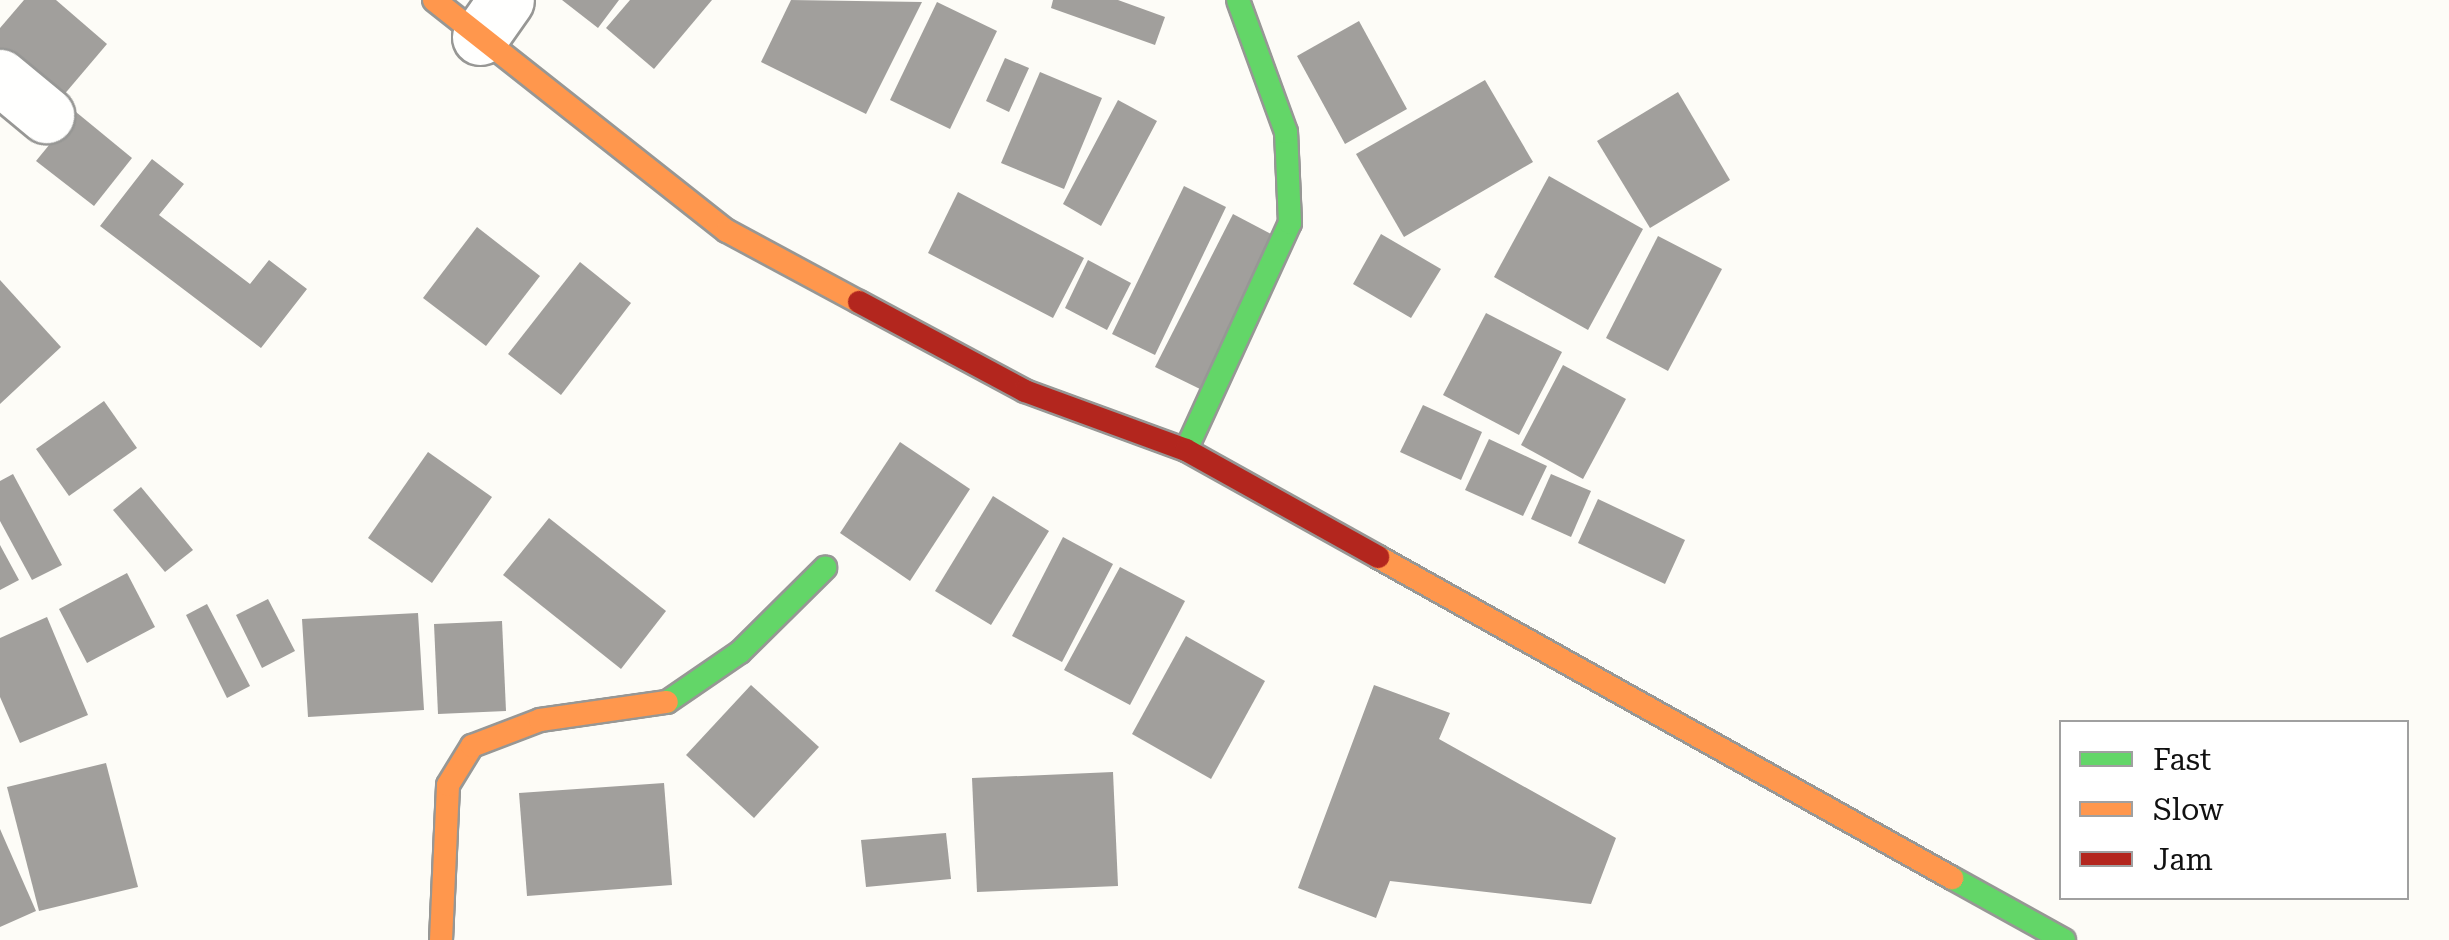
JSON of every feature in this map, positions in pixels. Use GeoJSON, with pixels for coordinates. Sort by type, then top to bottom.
{"type":"FeatureCollection","features":[{"type":"Feature","properties":{"kind":"street"},"geometry":{"type":"LineString","coordinates":[[434,0],[493,18],[727,231],[1025,391],[1186,450],[2064,940]]}},
{"type":"Feature","properties":{"kind":"street"},"geometry":{"type":"LineString","coordinates":[[1186,450],[1290,223],[1286,132],[1238,0]]}},
{"type":"Feature","properties":{"kind":"street"},"geometry":{"type":"LineString","coordinates":[[0,76],[46,115]]}},
{"type":"Feature","properties":{"kind":"street"},"geometry":{"type":"LineString","coordinates":[[441,940],[448,785],[472,746],[540,720],[658,707],[740,652],[825,568]]}},
{"type":"Feature","properties":{"kind":"building"},"geometry":{"type":"Polygon","coordinates":[[[24,0],[56,0],[107,44],[51,110],[0,66],[0,28],[24,0]]]}},
{"type":"Feature","properties":{"kind":"building"},"geometry":{"type":"Polygon","coordinates":[[[562,0],[619,0],[598,28],[562,0]]]}},
{"type":"Feature","properties":{"kind":"building"},"geometry":{"type":"Polygon","coordinates":[[[630,0],[712,0],[654,69],[606,28],[630,0]]]}},
{"type":"Feature","properties":{"kind":"building"},"geometry":{"type":"Polygon","coordinates":[[[791,0],[922,2],[866,114],[761,62],[791,0]]]}},
{"type":"Feature","properties":{"kind":"building"},"geometry":{"type":"Polygon","coordinates":[[[1053,0],[1118,0],[1165,17],[1155,45],[1051,8],[1053,0]]]}},
{"type":"Feature","properties":{"kind":"building"},"geometry":{"type":"Polygon","coordinates":[[[937,2],[997,31],[950,129],[890,100],[937,2]]]}},
{"type":"Feature","properties":{"kind":"building"},"geometry":{"type":"Polygon","coordinates":[[[1359,21],[1407,109],[1345,144],[1297,56],[1359,21]]]}},
{"type":"Feature","properties":{"kind":"building"},"geometry":{"type":"Polygon","coordinates":[[[1005,58],[1029,68],[1009,112],[986,101],[1005,58]]]}},
{"type":"Feature","properties":{"kind":"building"},"geometry":{"type":"Polygon","coordinates":[[[1040,72],[1102,98],[1064,189],[1001,163],[1040,72]]]}},
{"type":"Feature","properties":{"kind":"building"},"geometry":{"type":"Polygon","coordinates":[[[1485,80],[1533,162],[1404,237],[1356,154],[1485,80]]]}},
{"type":"Feature","properties":{"kind":"building"},"geometry":{"type":"Polygon","coordinates":[[[1678,92],[1730,180],[1650,228],[1597,141],[1678,92]]]}},
{"type":"Feature","properties":{"kind":"building"},"geometry":{"type":"Polygon","coordinates":[[[1118,100],[1157,121],[1101,226],[1063,204],[1118,100]]]}},
{"type":"Feature","properties":{"kind":"building"},"geometry":{"type":"Polygon","coordinates":[[[76,112],[132,158],[94,206],[36,161],[76,112]]]}},
{"type":"Feature","properties":{"kind":"building"},"geometry":{"type":"Polygon","coordinates":[[[152,159],[184,184],[159,215],[250,284],[269,260],[307,289],[261,348],[100,226],[152,159]]]}},
{"type":"Feature","properties":{"kind":"building"},"geometry":{"type":"Polygon","coordinates":[[[1549,176],[1643,229],[1588,330],[1494,277],[1549,176]]]}},
{"type":"Feature","properties":{"kind":"building"},"geometry":{"type":"Polygon","coordinates":[[[1184,186],[1226,207],[1155,355],[1112,334],[1184,186]]]}},
{"type":"Feature","properties":{"kind":"building"},"geometry":{"type":"Polygon","coordinates":[[[958,192],[1084,258],[1053,318],[928,253],[958,192]]]}},
{"type":"Feature","properties":{"kind":"building"},"geometry":{"type":"Polygon","coordinates":[[[1233,214],[1277,237],[1200,389],[1155,367],[1233,214]]]}},
{"type":"Feature","properties":{"kind":"building"},"geometry":{"type":"Polygon","coordinates":[[[477,227],[540,276],[486,346],[423,298],[477,227]]]}},
{"type":"Feature","properties":{"kind":"building"},"geometry":{"type":"Polygon","coordinates":[[[1381,234],[1441,269],[1411,318],[1353,284],[1381,234]]]}},
{"type":"Feature","properties":{"kind":"building"},"geometry":{"type":"Polygon","coordinates":[[[1658,236],[1722,269],[1668,371],[1606,338],[1658,236]]]}},
{"type":"Feature","properties":{"kind":"building"},"geometry":{"type":"Polygon","coordinates":[[[1088,260],[1131,283],[1107,330],[1065,308],[1088,260]]]}},
{"type":"Feature","properties":{"kind":"building"},"geometry":{"type":"Polygon","coordinates":[[[580,262],[631,303],[561,395],[508,354],[580,262]]]}},
{"type":"Feature","properties":{"kind":"building"},"geometry":{"type":"Polygon","coordinates":[[[0,280],[61,347],[0,404],[0,280]]]}},
{"type":"Feature","properties":{"kind":"building"},"geometry":{"type":"Polygon","coordinates":[[[1486,313],[1562,352],[1519,435],[1443,395],[1486,313]]]}},
{"type":"Feature","properties":{"kind":"building"},"geometry":{"type":"Polygon","coordinates":[[[1563,365],[1626,399],[1583,479],[1521,445],[1563,365]]]}},
{"type":"Feature","properties":{"kind":"building"},"geometry":{"type":"Polygon","coordinates":[[[104,401],[137,448],[69,496],[36,449],[104,401]]]}},
{"type":"Feature","properties":{"kind":"building"},"geometry":{"type":"Polygon","coordinates":[[[1423,405],[1482,432],[1461,480],[1400,452],[1423,405]]]}},
{"type":"Feature","properties":{"kind":"building"},"geometry":{"type":"Polygon","coordinates":[[[1489,439],[1547,466],[1523,516],[1465,490],[1489,439]]]}},
{"type":"Feature","properties":{"kind":"building"},"geometry":{"type":"Polygon","coordinates":[[[900,442],[970,489],[910,581],[840,533],[900,442]]]}},
{"type":"Feature","properties":{"kind":"building"},"geometry":{"type":"Polygon","coordinates":[[[428,452],[492,497],[432,583],[368,538],[428,452]]]}},
{"type":"Feature","properties":{"kind":"building"},"geometry":{"type":"Polygon","coordinates":[[[13,474],[62,565],[32,580],[0,521],[0,481],[13,474]]]}},
{"type":"Feature","properties":{"kind":"building"},"geometry":{"type":"Polygon","coordinates":[[[1551,474],[1591,491],[1571,537],[1531,519],[1551,474]]]}},
{"type":"Feature","properties":{"kind":"building"},"geometry":{"type":"Polygon","coordinates":[[[141,487],[193,550],[165,572],[113,510],[141,487]]]}},
{"type":"Feature","properties":{"kind":"building"},"geometry":{"type":"Polygon","coordinates":[[[993,496],[1049,531],[991,625],[935,591],[993,496]]]}},
{"type":"Feature","properties":{"kind":"building"},"geometry":{"type":"Polygon","coordinates":[[[1598,499],[1685,540],[1665,584],[1578,543],[1598,499]]]}},
{"type":"Feature","properties":{"kind":"building"},"geometry":{"type":"Polygon","coordinates":[[[549,518],[666,611],[621,669],[503,575],[549,518]]]}},
{"type":"Feature","properties":{"kind":"building"},"geometry":{"type":"Polygon","coordinates":[[[1063,537],[1113,564],[1062,662],[1012,636],[1063,537]]]}},
{"type":"Feature","properties":{"kind":"building"},"geometry":{"type":"Polygon","coordinates":[[[0,545],[19,580],[0,590],[0,545]]]}},
{"type":"Feature","properties":{"kind":"building"},"geometry":{"type":"Polygon","coordinates":[[[1120,567],[1185,601],[1130,705],[1064,670],[1120,567]]]}},
{"type":"Feature","properties":{"kind":"building"},"geometry":{"type":"Polygon","coordinates":[[[127,573],[155,627],[87,663],[59,609],[127,573]]]}},
{"type":"Feature","properties":{"kind":"building"},"geometry":{"type":"Polygon","coordinates":[[[268,599],[295,651],[262,668],[236,615],[268,599]]]}},
{"type":"Feature","properties":{"kind":"building"},"geometry":{"type":"Polygon","coordinates":[[[207,604],[250,686],[227,698],[186,615],[207,604]]]}},
{"type":"Feature","properties":{"kind":"building"},"geometry":{"type":"Polygon","coordinates":[[[418,613],[424,710],[308,717],[302,619],[418,613]]]}},
{"type":"Feature","properties":{"kind":"building"},"geometry":{"type":"Polygon","coordinates":[[[47,617],[88,715],[20,743],[0,697],[0,638],[47,617]]]}},
{"type":"Feature","properties":{"kind":"building"},"geometry":{"type":"Polygon","coordinates":[[[502,621],[506,711],[438,714],[434,624],[502,621]]]}},
{"type":"Feature","properties":{"kind":"building"},"geometry":{"type":"Polygon","coordinates":[[[1186,636],[1265,681],[1211,779],[1132,734],[1186,636]]]}},
{"type":"Feature","properties":{"kind":"building"},"geometry":{"type":"Polygon","coordinates":[[[751,685],[819,747],[754,818],[686,755],[751,685]]]}},
{"type":"Feature","properties":{"kind":"building"},"geometry":{"type":"Polygon","coordinates":[[[1374,685],[1450,713],[1439,739],[1616,838],[1591,904],[1390,881],[1376,918],[1298,888],[1374,685]]]}},
{"type":"Feature","properties":{"kind":"building"},"geometry":{"type":"Polygon","coordinates":[[[106,763],[138,887],[39,911],[7,787],[106,763]]]}},
{"type":"Feature","properties":{"kind":"building"},"geometry":{"type":"Polygon","coordinates":[[[1113,772],[1118,886],[977,892],[972,778],[1113,772]]]}},
{"type":"Feature","properties":{"kind":"building"},"geometry":{"type":"Polygon","coordinates":[[[664,783],[672,885],[527,896],[519,793],[664,783]]]}},
{"type":"Feature","properties":{"kind":"building"},"geometry":{"type":"Polygon","coordinates":[[[0,829],[36,911],[0,927],[0,829]]]}},
{"type":"Feature","properties":{"kind":"building"},"geometry":{"type":"Polygon","coordinates":[[[946,833],[951,879],[866,887],[861,840],[946,833]]]}},
{"type":"Feature","properties":{"kind":"traffic: fast"},"geometry":{"type":"LineString","coordinates":[[1186,450],[1290,223],[1286,132],[1238,0]]}},
{"type":"Feature","properties":{"kind":"traffic: fast"},"geometry":{"type":"LineString","coordinates":[[667,702],[740,652],[825,568]]}},
{"type":"Feature","properties":{"kind":"traffic: fast"},"geometry":{"type":"LineString","coordinates":[[1952,878],[2064,940]]}},
{"type":"Feature","properties":{"kind":"traffic: slow"},"geometry":{"type":"LineString","coordinates":[[434,0],[727,231],[859,302]]}},
{"type":"Feature","properties":{"kind":"traffic: slow"},"geometry":{"type":"LineString","coordinates":[[1378,557],[1952,878]]}},
{"type":"Feature","properties":{"kind":"traffic: slow"},"geometry":{"type":"LineString","coordinates":[[441,940],[448,785],[472,746],[540,720],[667,702]]}},
{"type":"Feature","properties":{"kind":"traffic: jam"},"geometry":{"type":"LineString","coordinates":[[859,302],[1025,391],[1186,450],[1378,557]]}}]}
